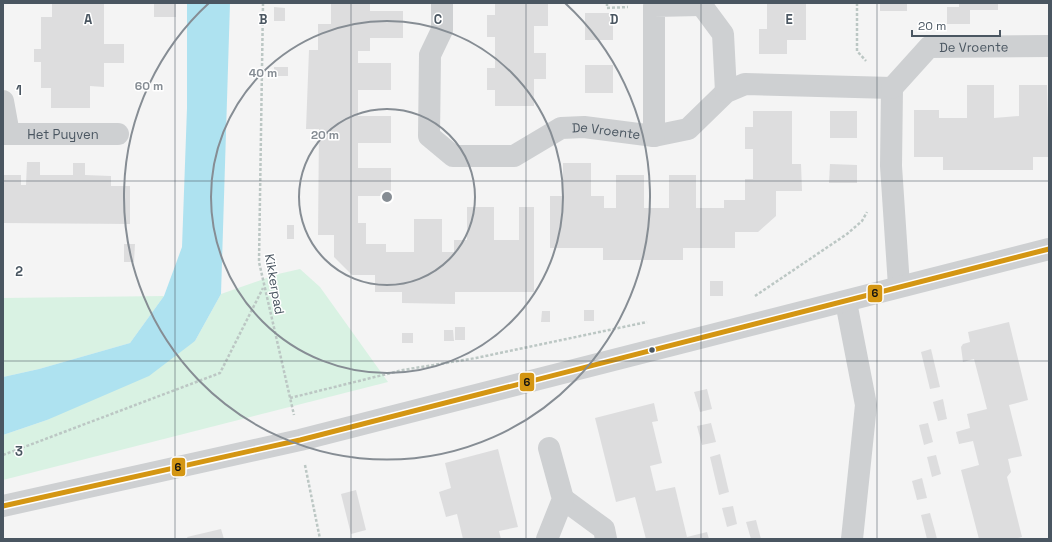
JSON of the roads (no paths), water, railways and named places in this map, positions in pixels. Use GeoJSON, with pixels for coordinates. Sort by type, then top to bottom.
{"type":"FeatureCollection","features":[{"type":"Feature","properties":{"kind":"street","name":"De Vroente"},"geometry":{"type":"LineString","coordinates":[[442,3],[442,30],[430,56],[429,136],[452,156],[514,156],[561,128],[584,127],[654,136],[688,129],[726,92],[745,84],[892,88],[929,47],[1049,46]]}},
{"type":"Feature","properties":{"kind":"street"},"geometry":{"type":"LineString","coordinates":[[654,136],[654,6],[700,4],[723,34],[726,92]]}},
{"type":"Feature","properties":{"kind":"street"},"geometry":{"type":"LineString","coordinates":[[892,88],[891,166],[899,286]]}},
{"type":"Feature","properties":{"kind":"street","name":"Het Puyven"},"geometry":{"type":"LineString","coordinates":[[3,101],[6,134],[118,134]]}},
{"type":"Feature","properties":{"kind":"street"},"geometry":{"type":"LineString","coordinates":[[3,506],[300,440],[846,302],[899,286],[1049,249]]}},
{"type":"Feature","properties":{"kind":"street"},"geometry":{"type":"LineString","coordinates":[[846,302],[866,406],[852,539]]}},
{"type":"Feature","properties":{"kind":"street"},"geometry":{"type":"LineString","coordinates":[[547,539],[563,499],[549,448]]}},
{"type":"Feature","properties":{"kind":"street"},"geometry":{"type":"LineString","coordinates":[[563,499],[604,529],[606,539]]}},
{"type":"Feature","properties":{"kind":"water"},"geometry":{"type":"Polygon","coordinates":[[[187,3],[230,3],[221,294],[195,341],[149,376],[47,420],[3,435],[3,377],[39,369],[130,343],[164,296],[182,247],[187,108],[187,3]]]}}]}
